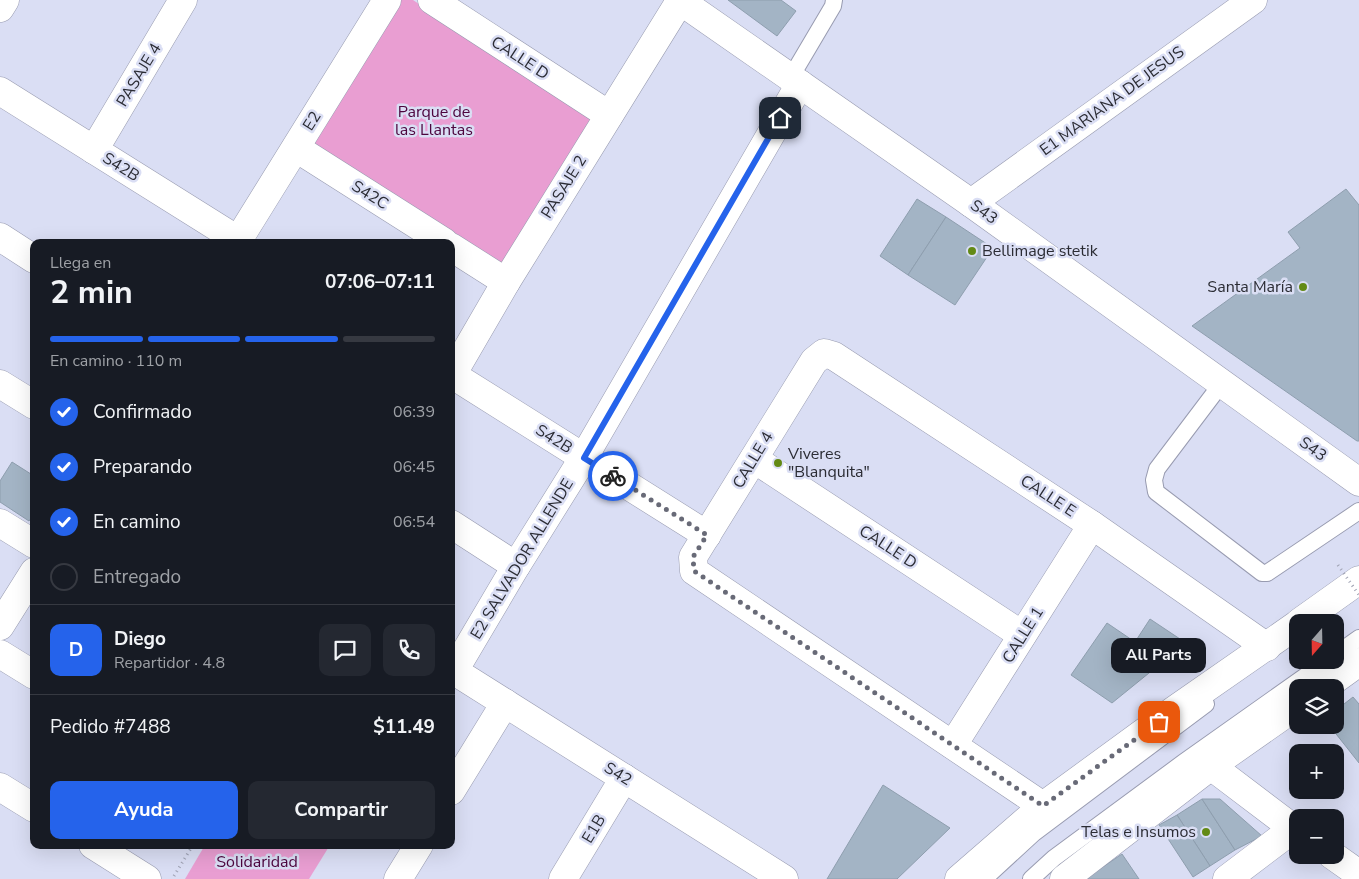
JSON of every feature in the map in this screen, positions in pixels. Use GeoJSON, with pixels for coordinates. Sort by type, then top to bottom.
{"type":"FeatureCollection","features":[{"type":"Feature","properties":{"kind":"street"},"geometry":{"type":"LineString","coordinates":[[0,8],[5,0]]}},
{"type":"Feature","properties":{"kind":"street","name":"PASAJE 4"},"geometry":{"type":"LineString","coordinates":[[94,150],[184,0]]}},
{"type":"Feature","properties":{"kind":"street","name":"E2"},"geometry":{"type":"LineString","coordinates":[[241,239],[387,0]]}},
{"type":"Feature","properties":{"kind":"street","name":"CALLE D"},"geometry":{"type":"LineString","coordinates":[[432,0],[609,115]]}},
{"type":"Feature","properties":{"kind":"street","name":"PASAJE 2"},"geometry":{"type":"LineString","coordinates":[[455,369],[506,282],[679,0]]}},
{"type":"Feature","properties":{"kind":"street","name":"S43"},"geometry":{"type":"LineString","coordinates":[[679,0],[971,203],[1359,482]]}},
{"type":"Feature","properties":{"kind":"street","name":"E1 MARIANA DE JESUS"},"geometry":{"type":"LineString","coordinates":[[971,203],[1253,0]]}},
{"type":"Feature","properties":{"kind":"street","name":"E2 SALVADOR ALLENDE"},"geometry":{"type":"LineString","coordinates":[[455,667],[584,458],[796,81]]}},
{"type":"Feature","properties":{"kind":"street","name":"S42B"},"geometry":{"type":"LineString","coordinates":[[0,91],[234,239]]}},
{"type":"Feature","properties":{"kind":"street","name":"S42C"},"geometry":{"type":"LineString","coordinates":[[296,148],[439,239]]}},
{"type":"Feature","properties":{"kind":"street"},"geometry":{"type":"LineString","coordinates":[[0,237],[30,256]]}},
{"type":"Feature","properties":{"kind":"street"},"geometry":{"type":"LineString","coordinates":[[455,250],[506,282]]}},
{"type":"Feature","properties":{"kind":"street","name":"CALLE 4"},"geometry":{"type":"LineString","coordinates":[[824,353],[814,361],[693,557],[694,571],[953,745]]}},
{"type":"Feature","properties":{"kind":"street","name":"CALLE E"},"geometry":{"type":"LineString","coordinates":[[824,353],[834,356],[1092,525],[1267,647]]}},
{"type":"Feature","properties":{"kind":"street","name":"S42B"},"geometry":{"type":"LineString","coordinates":[[455,376],[707,535]]}},
{"type":"Feature","properties":{"kind":"street"},"geometry":{"type":"LineString","coordinates":[[0,384],[30,403]]}},
{"type":"Feature","properties":{"kind":"street","name":"CALLE D"},"geometry":{"type":"LineString","coordinates":[[754,459],[1022,635]]}},
{"type":"Feature","properties":{"kind":"street"},"geometry":{"type":"LineString","coordinates":[[0,523],[30,542]]}},
{"type":"Feature","properties":{"kind":"street","name":"CALLE 1"},"geometry":{"type":"LineString","coordinates":[[953,745],[1092,525]]}},
{"type":"Feature","properties":{"kind":"street"},"geometry":{"type":"LineString","coordinates":[[455,527],[516,566]]}},
{"type":"Feature","properties":{"kind":"street"},"geometry":{"type":"LineString","coordinates":[[1308,614],[1348,572]]}},
{"type":"Feature","properties":{"kind":"street"},"geometry":{"type":"LineString","coordinates":[[0,626],[30,578]]}},
{"type":"Feature","properties":{"kind":"street"},"geometry":{"type":"LineString","coordinates":[[959,879],[1043,806],[1173,711],[1289,631]]}},
{"type":"Feature","properties":{"kind":"street"},"geometry":{"type":"LineString","coordinates":[[0,654],[30,673]]}},
{"type":"Feature","properties":{"kind":"street"},"geometry":{"type":"LineString","coordinates":[[1335,679],[1359,662]]}},
{"type":"Feature","properties":{"kind":"street","name":"S42"},"geometry":{"type":"LineString","coordinates":[[455,671],[624,778],[748,870],[784,879]]}},
{"type":"Feature","properties":{"kind":"street"},"geometry":{"type":"LineString","coordinates":[[455,785],[505,703]]}},
{"type":"Feature","properties":{"kind":"street"},"geometry":{"type":"LineString","coordinates":[[1064,879],[1211,766],[1289,711]]}},
{"type":"Feature","properties":{"kind":"street"},"geometry":{"type":"LineString","coordinates":[[953,745],[1043,806]]}},
{"type":"Feature","properties":{"kind":"street"},"geometry":{"type":"LineString","coordinates":[[1211,766],[1289,825]]}},
{"type":"Feature","properties":{"kind":"street","name":"E1B"},"geometry":{"type":"LineString","coordinates":[[563,879],[624,778]]}},
{"type":"Feature","properties":{"kind":"street"},"geometry":{"type":"LineString","coordinates":[[0,787],[30,806]]}},
{"type":"Feature","properties":{"kind":"street"},"geometry":{"type":"LineString","coordinates":[[1227,879],[1289,834]]}},
{"type":"Feature","properties":{"kind":"street"},"geometry":{"type":"LineString","coordinates":[[99,849],[147,879]]}},
{"type":"Feature","properties":{"kind":"street"},"geometry":{"type":"LineString","coordinates":[[398,879],[417,849]]}},
{"type":"Feature","properties":{"kind":"street"},"geometry":{"type":"LineString","coordinates":[[1344,863],[1359,874]]}},
{"type":"Feature","properties":{"kind":"lane"},"geometry":{"type":"LineString","coordinates":[[796,81],[833,6],[834,0]]}},
{"type":"Feature","properties":{"kind":"lane"},"geometry":{"type":"LineString","coordinates":[[1222,383],[1157,469],[1154,480],[1156,492],[1262,573],[1267,573],[1359,511]]}},
{"type":"Feature","properties":{"kind":"lane"},"geometry":{"type":"LineString","coordinates":[[1333,614],[1359,596]]}},
{"type":"Feature","properties":{"kind":"lane"},"geometry":{"type":"LineString","coordinates":[[1344,649],[1359,638]]}},
{"type":"Feature","properties":{"kind":"lane"},"geometry":{"type":"LineString","coordinates":[[984,879],[1034,833],[1239,679],[1289,645]]}},
{"type":"Feature","properties":{"kind":"lane"},"geometry":{"type":"LineString","coordinates":[[1031,879],[1054,858],[1184,762],[1315,669]]}},
{"type":"Feature","properties":{"kind":"path"},"geometry":{"type":"LineString","coordinates":[[1348,572],[1359,596]]}},
{"type":"Feature","properties":{"kind":"path"},"geometry":{"type":"LineString","coordinates":[[173,879],[192,849]]}},
{"type":"Feature","properties":{"kind":"green space","name":"Parque de las Llantas"},"geometry":{"type":"Polygon","coordinates":[[[396,0],[413,0],[602,127],[503,269],[307,146],[396,0]]]}},
{"type":"Feature","properties":{"kind":"green space","name":"Solidaridad"},"geometry":{"type":"Polygon","coordinates":[[[203,849],[328,849],[309,879],[185,879],[203,849]]]}},
{"type":"Feature","properties":{"kind":"building"},"geometry":{"type":"Polygon","coordinates":[[[728,0],[781,0],[796,11],[777,36],[728,0]]]}},
{"type":"Feature","properties":{"kind":"building","name":"Santa María"},"geometry":{"type":"Polygon","coordinates":[[[1346,189],[1359,205],[1359,441],[1192,326],[1300,248],[1288,232],[1346,189]]]}},
{"type":"Feature","properties":{"kind":"building"},"geometry":{"type":"Polygon","coordinates":[[[917,199],[946,217],[908,275],[880,256],[917,199]]]}},
{"type":"Feature","properties":{"kind":"building"},"geometry":{"type":"Polygon","coordinates":[[[946,217],[993,248],[955,305],[908,275],[946,217]]]}},
{"type":"Feature","properties":{"kind":"building"},"geometry":{"type":"Polygon","coordinates":[[[12,462],[30,473],[29,521],[0,502],[0,481],[12,462]]]}},
{"type":"Feature","properties":{"kind":"building"},"geometry":{"type":"Polygon","coordinates":[[[1150,619],[1186,643],[1112,703],[1071,675],[1107,623],[1135,642],[1150,619]]]}},
{"type":"Feature","properties":{"kind":"building"},"geometry":{"type":"Polygon","coordinates":[[[1353,697],[1359,704],[1359,763],[1336,734],[1344,734],[1344,704],[1353,697]]]}},
{"type":"Feature","properties":{"kind":"building"},"geometry":{"type":"Polygon","coordinates":[[[883,785],[950,828],[897,879],[827,879],[883,785]]]}},
{"type":"Feature","properties":{"kind":"building","name":"Telas e Insumos"},"geometry":{"type":"Polygon","coordinates":[[[1202,799],[1235,850],[1210,866],[1177,815],[1202,799]]]}},
{"type":"Feature","properties":{"kind":"building"},"geometry":{"type":"Polygon","coordinates":[[[1202,799],[1220,799],[1262,836],[1235,850],[1202,799]]]}},
{"type":"Feature","properties":{"kind":"building"},"geometry":{"type":"Polygon","coordinates":[[[1177,815],[1210,866],[1193,877],[1159,825],[1177,815]]]}},
{"type":"Feature","properties":{"kind":"building"},"geometry":{"type":"Polygon","coordinates":[[[1122,854],[1139,879],[1085,879],[1122,854]]]}},
{"type":"Feature","properties":{"kind":"way so far"},"geometry":{"type":"LineString","coordinates":[[613,476],[707,535],[693,557],[694,571],[1043,806],[1159,722]]}},
{"type":"Feature","properties":{"kind":"place","name":"Bellimage stetik"},"geometry":{"type":"Point","coordinates":[972,251]}},
{"type":"Feature","properties":{"kind":"place","name":"Santa María"},"geometry":{"type":"Point","coordinates":[1303,287]}},
{"type":"Feature","properties":{"kind":"place","name":"Viveres \"Blanquita\""},"geometry":{"type":"Point","coordinates":[778,463]}},
{"type":"Feature","properties":{"kind":"place","name":"All Parts"},"geometry":{"type":"Point","coordinates":[1159,722]}},
{"type":"Feature","properties":{"kind":"place","name":"Telas e Insumos"},"geometry":{"type":"Point","coordinates":[1206,832]}},
{"type":"Feature","properties":{"kind":"route"},"geometry":{"type":"LineString","coordinates":[[613,476],[584,458],[780,118]]}}]}
